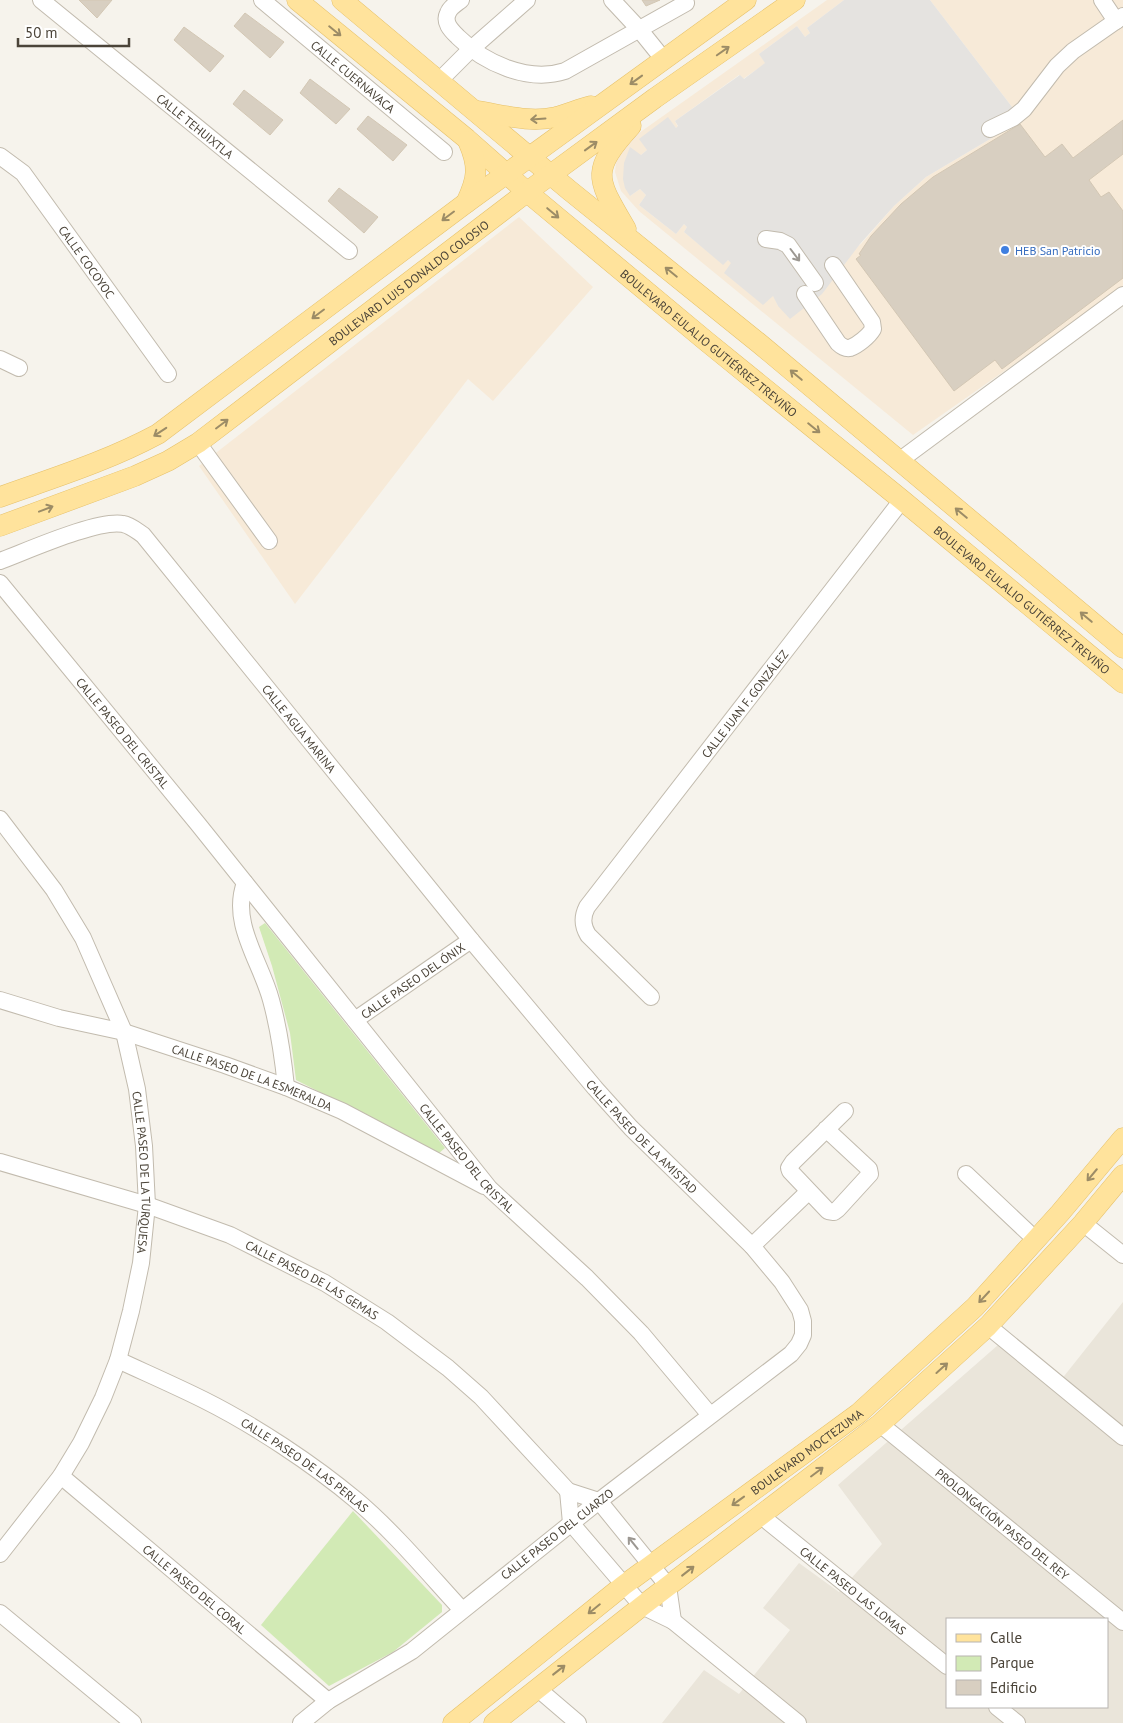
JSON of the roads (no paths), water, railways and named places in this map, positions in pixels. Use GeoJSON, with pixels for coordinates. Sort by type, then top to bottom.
{"type":"FeatureCollection","features":[{"type":"Feature","properties":{"kind":"main road","name":"BOULEVARD EULALIO GUTIÉRREZ TREVIÑO"},"geometry":{"type":"LineString","coordinates":[[297,0],[468,139],[527,192],[1123,683]]}},
{"type":"Feature","properties":{"kind":"main road"},"geometry":{"type":"LineString","coordinates":[[342,0],[631,240],[765,348],[1123,648]]}},
{"type":"Feature","properties":{"kind":"main road"},"geometry":{"type":"LineString","coordinates":[[0,497],[99,462],[132,448],[158,434],[466,202],[746,0]]}},
{"type":"Feature","properties":{"kind":"main road","name":"BOULEVARD LUIS DONALDO COLOSIO"},"geometry":{"type":"LineString","coordinates":[[0,526],[135,476],[168,461],[198,442],[551,174],[795,0]]}},
{"type":"Feature","properties":{"kind":"main road"},"geometry":{"type":"LineString","coordinates":[[631,240],[606,194],[602,183],[602,171],[606,157],[615,144],[656,98]]}},
{"type":"Feature","properties":{"kind":"main road"},"geometry":{"type":"LineString","coordinates":[[475,110],[510,118],[540,119],[556,117],[602,104]]}},
{"type":"Feature","properties":{"kind":"main road"},"geometry":{"type":"LineString","coordinates":[[466,202],[473,188],[476,176],[473,153],[468,139]]}},
{"type":"Feature","properties":{"kind":"main road"},"geometry":{"type":"LineString","coordinates":[[763,387],[762,371],[765,348]]}},
{"type":"Feature","properties":{"kind":"main road","name":"BOULEVARD MOCTEZUMA"},"geometry":{"type":"LineString","coordinates":[[453,1723],[624,1585],[859,1413],[975,1307],[1036,1240],[1123,1138]]}},
{"type":"Feature","properties":{"kind":"main road","name":"BOULEVARD MOCTEZUMA"},"geometry":{"type":"LineString","coordinates":[[494,1723],[760,1514],[880,1424],[988,1326],[1083,1223],[1123,1175]]}},
{"type":"Feature","properties":{"kind":"street","name":"CALLE TEHUIXTLA"},"geometry":{"type":"LineString","coordinates":[[41,0],[349,252]]}},
{"type":"Feature","properties":{"kind":"street","name":"CALLE CUERNAVACA"},"geometry":{"type":"LineString","coordinates":[[262,0],[444,152]]}},
{"type":"Feature","properties":{"kind":"street"},"geometry":{"type":"LineString","coordinates":[[462,0],[452,7],[446,19],[452,31],[470,50],[486,59],[516,71],[546,75],[565,71],[686,3]]}},
{"type":"Feature","properties":{"kind":"street"},"geometry":{"type":"LineString","coordinates":[[439,81],[470,50],[527,0]]}},
{"type":"Feature","properties":{"kind":"street"},"geometry":{"type":"LineString","coordinates":[[612,0],[664,60]]}},
{"type":"Feature","properties":{"kind":"street"},"geometry":{"type":"LineString","coordinates":[[990,129],[1013,118],[1024,109],[1057,66],[1073,51],[1120,18],[1102,0]]}},
{"type":"Feature","properties":{"kind":"street","name":"CALLE COCOYOC"},"geometry":{"type":"LineString","coordinates":[[0,156],[23,173],[168,374]]}},
{"type":"Feature","properties":{"kind":"street"},"geometry":{"type":"LineString","coordinates":[[766,240],[788,245],[838,344],[850,348],[869,335],[873,329],[872,322],[833,265]]}},
{"type":"Feature","properties":{"kind":"street"},"geometry":{"type":"LineString","coordinates":[[899,461],[1123,295]]}},
{"type":"Feature","properties":{"kind":"street"},"geometry":{"type":"LineString","coordinates":[[0,359],[19,368]]}},
{"type":"Feature","properties":{"kind":"street"},"geometry":{"type":"LineString","coordinates":[[198,442],[270,541]]}},
{"type":"Feature","properties":{"kind":"street","name":"CALLE JUAN F. GONZÁLEZ"},"geometry":{"type":"LineString","coordinates":[[651,997],[588,935],[584,928],[583,920],[587,907],[902,500]]}},
{"type":"Feature","properties":{"kind":"street","name":"CALLE AGUA MARINA"},"geometry":{"type":"LineString","coordinates":[[0,560],[108,523],[123,524],[134,528],[143,535],[471,940]]}},
{"type":"Feature","properties":{"kind":"street","name":"CALLE PASEO DEL CRISTAL"},"geometry":{"type":"LineString","coordinates":[[0,583],[245,883],[490,1189],[642,1333],[710,1415]]}},
{"type":"Feature","properties":{"kind":"street","name":"CALLE PASEO DE LA TURQUESA"},"geometry":{"type":"LineString","coordinates":[[0,819],[54,890],[83,938],[124,1032],[137,1089],[144,1146],[147,1205],[141,1263],[131,1311],[118,1360],[103,1398],[81,1443],[61,1476],[0,1554]]}},
{"type":"Feature","properties":{"kind":"street"},"geometry":{"type":"LineString","coordinates":[[245,883],[241,894],[240,910],[270,997],[280,1035],[286,1087]]}},
{"type":"Feature","properties":{"kind":"street","name":"CALLE PASEO DEL ÓNIX"},"geometry":{"type":"LineString","coordinates":[[355,1020],[471,940]]}},
{"type":"Feature","properties":{"kind":"street","name":"CALLE PASEO DE LA AMISTAD"},"geometry":{"type":"LineString","coordinates":[[471,940],[631,1128],[752,1246],[793,1296],[800,1310],[803,1335]]}},
{"type":"Feature","properties":{"kind":"street","name":"CALLE PASEO DE LA ESMERALDA"},"geometry":{"type":"LineString","coordinates":[[0,1000],[59,1018],[124,1032],[286,1087],[342,1111],[490,1189]]}},
{"type":"Feature","properties":{"kind":"street"},"geometry":{"type":"LineString","coordinates":[[826,1129],[869,1169],[870,1174],[834,1212],[828,1211],[808,1192],[790,1171],[790,1165],[826,1129],[845,1111]]}},
{"type":"Feature","properties":{"kind":"street","name":"CALLE PASEO DE LAS GEMAS"},"geometry":{"type":"LineString","coordinates":[[0,1167],[147,1205],[230,1236],[325,1283],[387,1322],[448,1368],[481,1397],[568,1491],[598,1501]]}},
{"type":"Feature","properties":{"kind":"street"},"geometry":{"type":"LineString","coordinates":[[966,1174],[1036,1240]]}},
{"type":"Feature","properties":{"kind":"street"},"geometry":{"type":"LineString","coordinates":[[752,1246],[808,1192]]}},
{"type":"Feature","properties":{"kind":"street"},"geometry":{"type":"LineString","coordinates":[[1083,1223],[1123,1255]]}},
{"type":"Feature","properties":{"kind":"street"},"geometry":{"type":"LineString","coordinates":[[988,1326],[1123,1438]]}},
{"type":"Feature","properties":{"kind":"street","name":"CALLE PASEO DEL CUARZO"},"geometry":{"type":"LineString","coordinates":[[301,1723],[328,1701],[412,1651],[598,1501],[791,1354],[803,1335]]}},
{"type":"Feature","properties":{"kind":"street","name":"CALLE PASEO DE LAS PERLAS"},"geometry":{"type":"LineString","coordinates":[[118,1360],[205,1400],[254,1428],[312,1466],[355,1499],[389,1530],[462,1610]]}},
{"type":"Feature","properties":{"kind":"street","name":"PROLONGACIÓN PASEO DEL REY"},"geometry":{"type":"LineString","coordinates":[[880,1424],[1123,1622]]}},
{"type":"Feature","properties":{"kind":"street","name":"CALLE PASEO DEL CORAL"},"geometry":{"type":"LineString","coordinates":[[61,1476],[328,1701]]}},
{"type":"Feature","properties":{"kind":"street"},"geometry":{"type":"LineString","coordinates":[[568,1491],[571,1523],[642,1606],[673,1621],[798,1723]]}},
{"type":"Feature","properties":{"kind":"street"},"geometry":{"type":"LineString","coordinates":[[598,1501],[668,1586],[673,1621]]}},
{"type":"Feature","properties":{"kind":"street","name":"CALLE PASEO LAS LOMAS"},"geometry":{"type":"LineString","coordinates":[[760,1514],[946,1665]]}},
{"type":"Feature","properties":{"kind":"street"},"geometry":{"type":"LineString","coordinates":[[0,1613],[133,1723]]}},
{"type":"Feature","properties":{"kind":"street"},"geometry":{"type":"LineString","coordinates":[[537,1688],[578,1723]]}},
{"type":"Feature","properties":{"kind":"street"},"geometry":{"type":"LineString","coordinates":[[998,1708],[1017,1723]]}},
{"type":"Feature","properties":{"kind":"place","name":"HEB San Patricio"},"geometry":{"type":"Point","coordinates":[1005,250]}}]}
